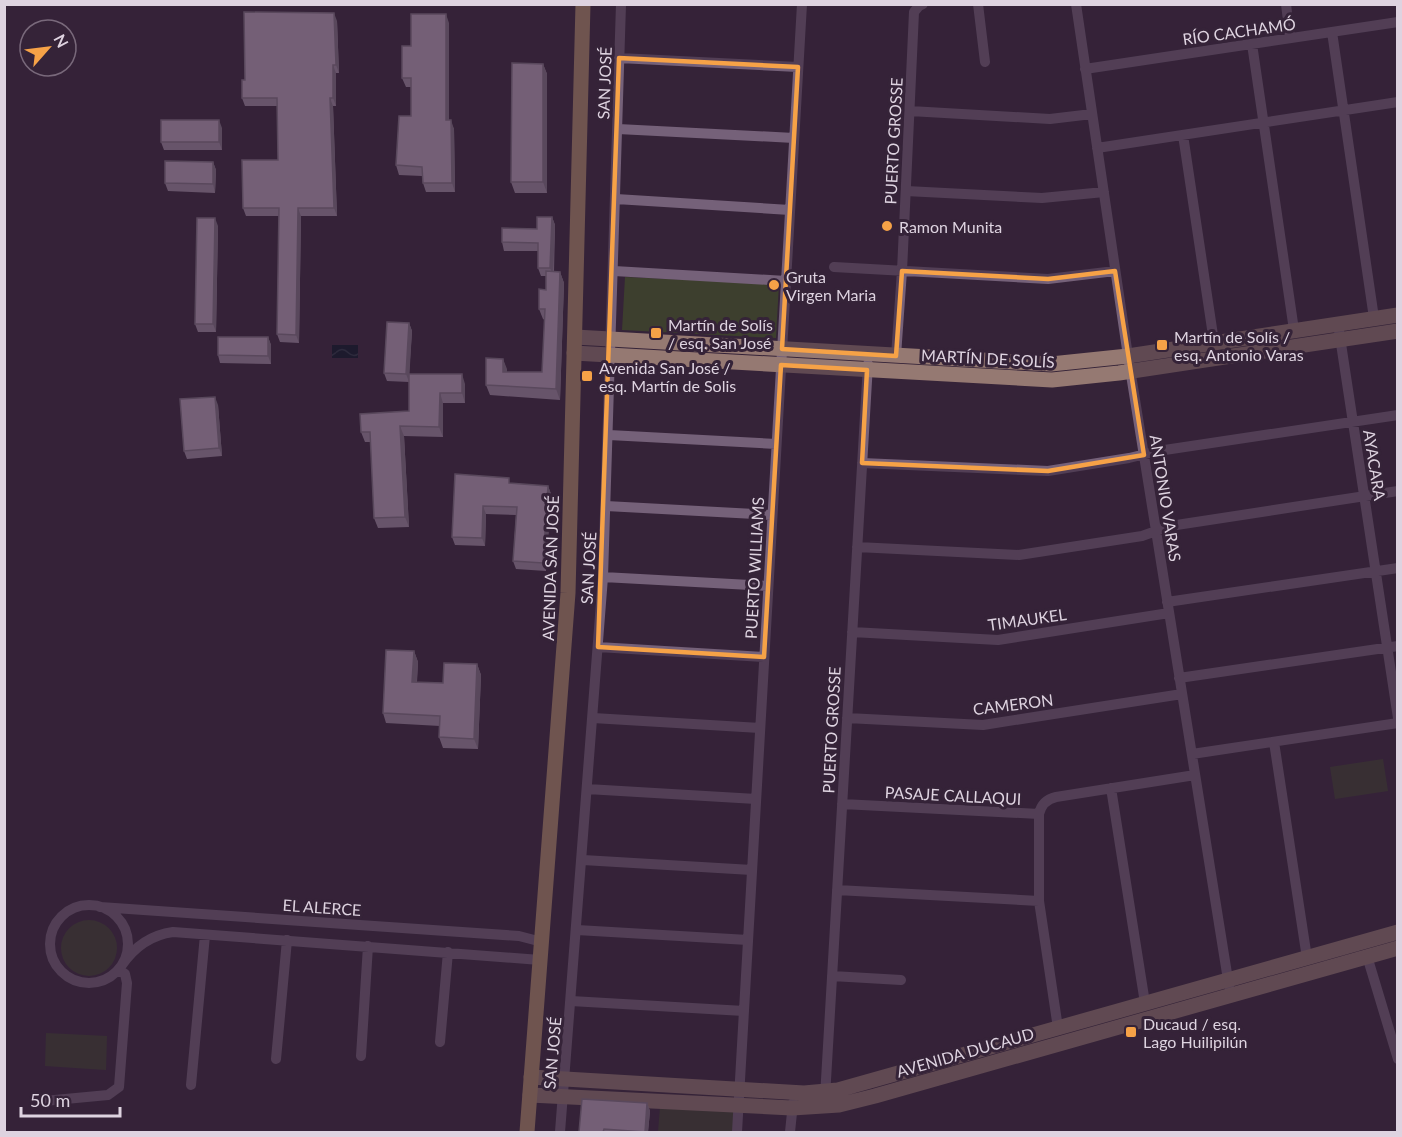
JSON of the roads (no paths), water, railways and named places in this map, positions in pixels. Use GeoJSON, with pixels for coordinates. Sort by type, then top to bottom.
{"type":"FeatureCollection","features":[{"type":"Feature","properties":{"kind":"main road","name":"AVENIDA SAN JOSÉ"},"geometry":{"type":"LineString","coordinates":[[527,1132],[565,640],[583,4]]}},
{"type":"Feature","properties":{"kind":"street","name":"SAN JOSÉ"},"geometry":{"type":"LineString","coordinates":[[560,1132],[583,860],[603,577],[621,4]]}},
{"type":"Feature","properties":{"kind":"street","name":"PUERTO WILLIAMS"},"geometry":{"type":"LineString","coordinates":[[737,1132],[802,4]]}},
{"type":"Feature","properties":{"kind":"street","name":"PUERTO GROSSE"},"geometry":{"type":"LineString","coordinates":[[896,356],[914,12],[923,4]]}},
{"type":"Feature","properties":{"kind":"street"},"geometry":{"type":"LineString","coordinates":[[978,4],[985,62]]}},
{"type":"Feature","properties":{"kind":"street","name":"ANTONIO VARAS"},"geometry":{"type":"LineString","coordinates":[[1076,4],[1129,364],[1229,987]]}},
{"type":"Feature","properties":{"kind":"street"},"geometry":{"type":"LineString","coordinates":[[1286,4],[1290,38]]}},
{"type":"Feature","properties":{"kind":"street","name":"RÍO CACHAMÓ"},"geometry":{"type":"LineString","coordinates":[[1085,69],[1398,22]]}},
{"type":"Feature","properties":{"kind":"street"},"geometry":{"type":"LineString","coordinates":[[1332,32],[1374,318]]}},
{"type":"Feature","properties":{"kind":"street"},"geometry":{"type":"LineString","coordinates":[[1252,44],[1294,330]]}},
{"type":"Feature","properties":{"kind":"street"},"geometry":{"type":"LineString","coordinates":[[620,58],[798,67]]}},
{"type":"Feature","properties":{"kind":"street"},"geometry":{"type":"LineString","coordinates":[[1097,148],[1398,102]]}},
{"type":"Feature","properties":{"kind":"street"},"geometry":{"type":"LineString","coordinates":[[910,111],[1050,119],[1092,114]]}},
{"type":"Feature","properties":{"kind":"street"},"geometry":{"type":"LineString","coordinates":[[618,129],[794,138]]}},
{"type":"Feature","properties":{"kind":"street"},"geometry":{"type":"LineString","coordinates":[[1183,135],[1214,342]]}},
{"type":"Feature","properties":{"kind":"street"},"geometry":{"type":"LineString","coordinates":[[906,191],[1042,198],[1104,192]]}},
{"type":"Feature","properties":{"kind":"street"},"geometry":{"type":"LineString","coordinates":[[616,199],[790,210]]}},
{"type":"Feature","properties":{"kind":"street"},"geometry":{"type":"LineString","coordinates":[[834,267],[1048,279],[1115,271]]}},
{"type":"Feature","properties":{"kind":"street"},"geometry":{"type":"LineString","coordinates":[[614,271],[786,281]]}},
{"type":"Feature","properties":{"kind":"street","name":"MARTÍN DE SOLÍS"},"geometry":{"type":"LineString","coordinates":[[575,345],[781,357],[867,370],[1052,380],[1129,364],[1214,342],[1398,315]]}},
{"type":"Feature","properties":{"kind":"street","name":"AYACARA"},"geometry":{"type":"LineString","coordinates":[[1338,324],[1375,571],[1392,647],[1398,718]]}},
{"type":"Feature","properties":{"kind":"street","name":"MARTÍN DE SOLÍS"},"geometry":{"type":"LineString","coordinates":[[781,357],[868,354],[1052,364],[1129,364],[1398,331]]}},
{"type":"Feature","properties":{"kind":"street","name":"PUERTO GROSSE"},"geometry":{"type":"LineString","coordinates":[[825,1099],[868,354]]}},
{"type":"Feature","properties":{"kind":"street"},"geometry":{"type":"LineString","coordinates":[[862,463],[1048,471],[1398,415]]}},
{"type":"Feature","properties":{"kind":"street"},"geometry":{"type":"LineString","coordinates":[[609,435],[776,444]]}},
{"type":"Feature","properties":{"kind":"street"},"geometry":{"type":"LineString","coordinates":[[857,547],[1019,555],[1142,536],[1170,526],[1398,491]]}},
{"type":"Feature","properties":{"kind":"street"},"geometry":{"type":"LineString","coordinates":[[606,506],[772,515]]}},
{"type":"Feature","properties":{"kind":"street","name":"TIMAUKEL"},"geometry":{"type":"LineString","coordinates":[[852,632],[998,640],[1398,568]]}},
{"type":"Feature","properties":{"kind":"street"},"geometry":{"type":"LineString","coordinates":[[603,577],[768,586]]}},
{"type":"Feature","properties":{"kind":"street"},"geometry":{"type":"LineString","coordinates":[[598,647],[764,657]]}},
{"type":"Feature","properties":{"kind":"street"},"geometry":{"type":"LineString","coordinates":[[1179,678],[1392,647]]}},
{"type":"Feature","properties":{"kind":"street","name":"CAMERON"},"geometry":{"type":"LineString","coordinates":[[847,718],[970,725],[991,724],[1182,694]]}},
{"type":"Feature","properties":{"kind":"street"},"geometry":{"type":"LineString","coordinates":[[593,718],[760,728]]}},
{"type":"Feature","properties":{"kind":"street"},"geometry":{"type":"LineString","coordinates":[[1191,754],[1398,723]]}},
{"type":"Feature","properties":{"kind":"street"},"geometry":{"type":"LineString","coordinates":[[1274,741],[1307,957]]}},
{"type":"Feature","properties":{"kind":"street","name":"PASAJE CALLAQUI"},"geometry":{"type":"LineString","coordinates":[[842,804],[1039,814],[1044,803],[1052,798],[1195,775]]}},
{"type":"Feature","properties":{"kind":"street"},"geometry":{"type":"LineString","coordinates":[[1111,788],[1145,1003]]}},
{"type":"Feature","properties":{"kind":"street"},"geometry":{"type":"LineString","coordinates":[[587,789],[756,798]]}},
{"type":"Feature","properties":{"kind":"street"},"geometry":{"type":"LineString","coordinates":[[1039,814],[1039,901],[1058,1028]]}},
{"type":"Feature","properties":{"kind":"street"},"geometry":{"type":"LineString","coordinates":[[583,860],[752,870]]}},
{"type":"Feature","properties":{"kind":"street"},"geometry":{"type":"LineString","coordinates":[[837,890],[1039,901]]}},
{"type":"Feature","properties":{"kind":"street","name":"EL ALERCE"},"geometry":{"type":"LineString","coordinates":[[540,960],[173,932],[153,937],[134,950],[121,967],[103,981],[84,983],[72,980],[61,972],[50,950],[51,937],[59,920],[74,908],[87,905],[519,936],[542,942]]}},
{"type":"Feature","properties":{"kind":"street"},"geometry":{"type":"LineString","coordinates":[[44,1101],[108,1095],[119,1087],[127,984],[121,967],[127,954],[128,942],[119,920],[100,907]]}},
{"type":"Feature","properties":{"kind":"street"},"geometry":{"type":"LineString","coordinates":[[577,930],[748,940]]}},
{"type":"Feature","properties":{"kind":"street","name":"AVENIDA DUCAUD"},"geometry":{"type":"LineString","coordinates":[[530,1095],[739,1105],[875,1096],[1229,987],[1307,957],[1398,932]]}},
{"type":"Feature","properties":{"kind":"street"},"geometry":{"type":"LineString","coordinates":[[191,1085],[204,935]]}},
{"type":"Feature","properties":{"kind":"street"},"geometry":{"type":"LineString","coordinates":[[276,1059],[287,940]]}},
{"type":"Feature","properties":{"kind":"street"},"geometry":{"type":"LineString","coordinates":[[361,1056],[369,946]]}},
{"type":"Feature","properties":{"kind":"street","name":"AVENIDA DUCAUD"},"geometry":{"type":"LineString","coordinates":[[825,1099],[850,1087],[1145,1003],[1229,987],[1398,948]]}},
{"type":"Feature","properties":{"kind":"street"},"geometry":{"type":"LineString","coordinates":[[440,1042],[448,952]]}},
{"type":"Feature","properties":{"kind":"street"},"geometry":{"type":"LineString","coordinates":[[1367,956],[1398,1059]]}},
{"type":"Feature","properties":{"kind":"street"},"geometry":{"type":"LineString","coordinates":[[832,976],[901,980]]}},
{"type":"Feature","properties":{"kind":"street"},"geometry":{"type":"LineString","coordinates":[[571,1001],[744,1011]]}},
{"type":"Feature","properties":{"kind":"street","name":"AVENIDA DUCAUD"},"geometry":{"type":"LineString","coordinates":[[531,1077],[740,1089],[793,1100]]}},
{"type":"Feature","properties":{"kind":"street"},"geometry":{"type":"LineString","coordinates":[[790,1132],[793,1100]]}},
{"type":"Feature","properties":{"kind":"water"},"geometry":{"type":"Polygon","coordinates":[[[332,345],[358,345],[358,358],[332,358],[332,345]]]}},
{"type":"Feature","properties":{"kind":"place","name":"Ramon Munita"},"geometry":{"type":"Point","coordinates":[887,226]}},
{"type":"Feature","properties":{"kind":"place","name":"Gruta Virgen Maria"},"geometry":{"type":"Point","coordinates":[774,285]}},
{"type":"Feature","properties":{"kind":"place","name":"Martín de Solís / esq. San José"},"geometry":{"type":"Point","coordinates":[656,333]}},
{"type":"Feature","properties":{"kind":"place","name":"Martín de Solís / esq. Antonio Varas"},"geometry":{"type":"Point","coordinates":[1162,345]}},
{"type":"Feature","properties":{"kind":"place","name":"Avenida San José / esq. Martín de Solis"},"geometry":{"type":"Point","coordinates":[587,376]}},
{"type":"Feature","properties":{"kind":"place","name":"Ducaud / esq. Lago Huilipilún"},"geometry":{"type":"Point","coordinates":[1131,1032]}}]}
